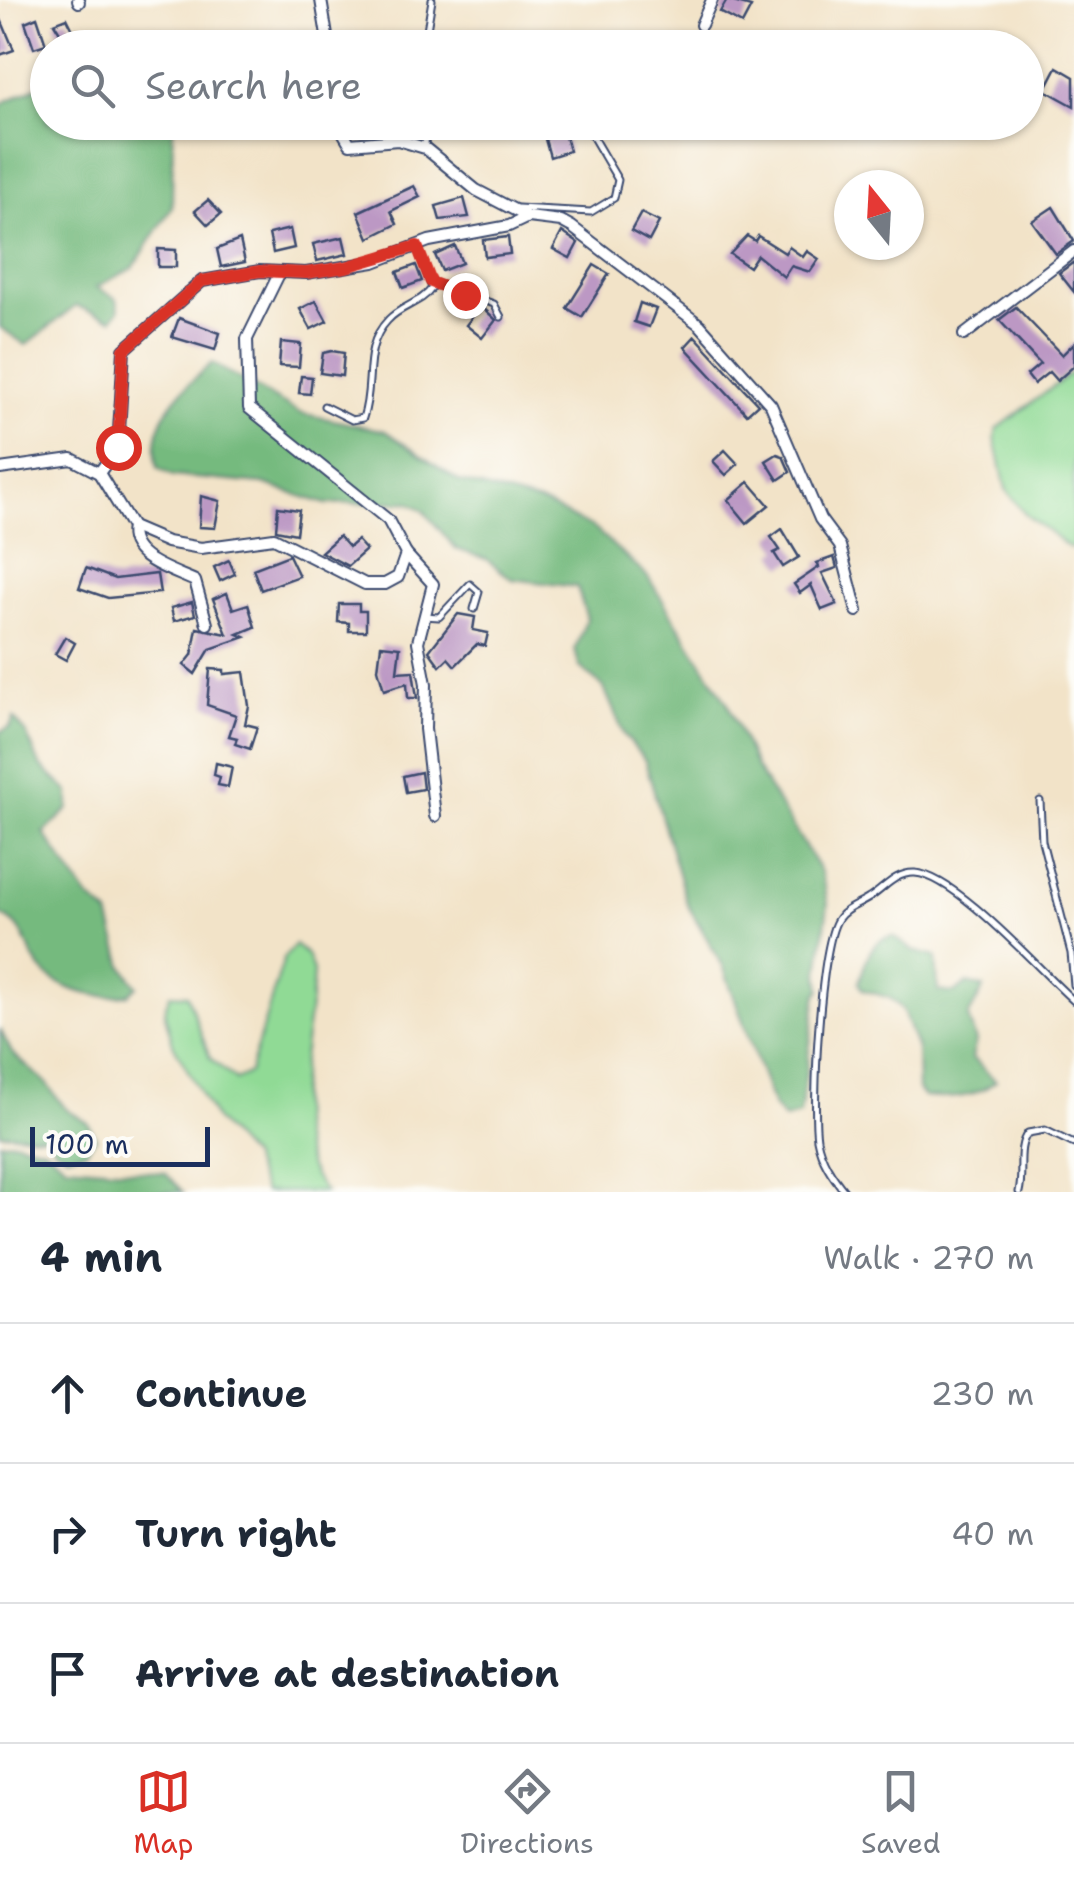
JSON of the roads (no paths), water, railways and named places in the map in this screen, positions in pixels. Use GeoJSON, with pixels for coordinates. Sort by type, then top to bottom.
{"type":"FeatureCollection","features":[{"type":"Feature","properties":{"kind":"street"},"geometry":{"type":"LineString","coordinates":[[322,0],[326,30]]}},
{"type":"Feature","properties":{"kind":"street"},"geometry":{"type":"LineString","coordinates":[[701,25],[712,0]]}},
{"type":"Feature","properties":{"kind":"street"},"geometry":{"type":"LineString","coordinates":[[348,140],[350,144],[398,140],[426,148],[476,190],[528,217],[562,220],[700,325],[771,405],[820,519],[840,546],[856,612]]}},
{"type":"Feature","properties":{"kind":"street"},"geometry":{"type":"LineString","coordinates":[[99,473],[118,447],[124,350],[202,281],[306,273],[374,262],[461,232],[509,226],[528,217]]}},
{"type":"Feature","properties":{"kind":"street"},"geometry":{"type":"LineString","coordinates":[[964,335],[1074,251]]}},
{"type":"Feature","properties":{"kind":"street"},"geometry":{"type":"LineString","coordinates":[[280,272],[247,339],[249,408],[388,520],[406,554],[432,584],[418,651],[426,684],[424,729],[435,816]]}},
{"type":"Feature","properties":{"kind":"street"},"geometry":{"type":"LineString","coordinates":[[0,468],[72,459],[99,473],[132,527],[133,541],[143,554],[195,581],[207,624]]}},
{"type":"Feature","properties":{"kind":"street"},"geometry":{"type":"LineString","coordinates":[[132,527],[167,542],[201,548],[274,538],[365,584],[385,584],[398,576],[406,554]]}},
{"type":"Feature","properties":{"kind":"lane"},"geometry":{"type":"LineString","coordinates":[[427,30],[432,0]]}},
{"type":"Feature","properties":{"kind":"lane"},"geometry":{"type":"LineString","coordinates":[[426,140],[426,148]]}},
{"type":"Feature","properties":{"kind":"lane"},"geometry":{"type":"LineString","coordinates":[[510,208],[591,212],[614,198],[618,180],[595,140]]}},
{"type":"Feature","properties":{"kind":"lane"},"geometry":{"type":"LineString","coordinates":[[324,406],[352,420],[363,418],[370,352],[377,337],[398,311],[430,293],[431,282],[417,246]]}},
{"type":"Feature","properties":{"kind":"lane"},"geometry":{"type":"LineString","coordinates":[[431,282],[494,304],[500,316]]}},
{"type":"Feature","properties":{"kind":"lane"},"geometry":{"type":"LineString","coordinates":[[423,614],[431,619],[439,617],[470,584],[478,586],[480,592],[474,609]]}},
{"type":"Feature","properties":{"kind":"lane"},"geometry":{"type":"LineString","coordinates":[[1040,801],[1042,841],[1054,878],[1074,985]]}},
{"type":"Feature","properties":{"kind":"lane"},"geometry":{"type":"LineString","coordinates":[[846,1192],[828,1170],[816,1136],[821,990],[834,928],[846,911],[892,879],[917,872],[1005,931],[1074,1001]]}},
{"type":"Feature","properties":{"kind":"lane"},"geometry":{"type":"LineString","coordinates":[[1019,1192],[1023,1138],[1045,1130],[1074,1144]]}}]}
